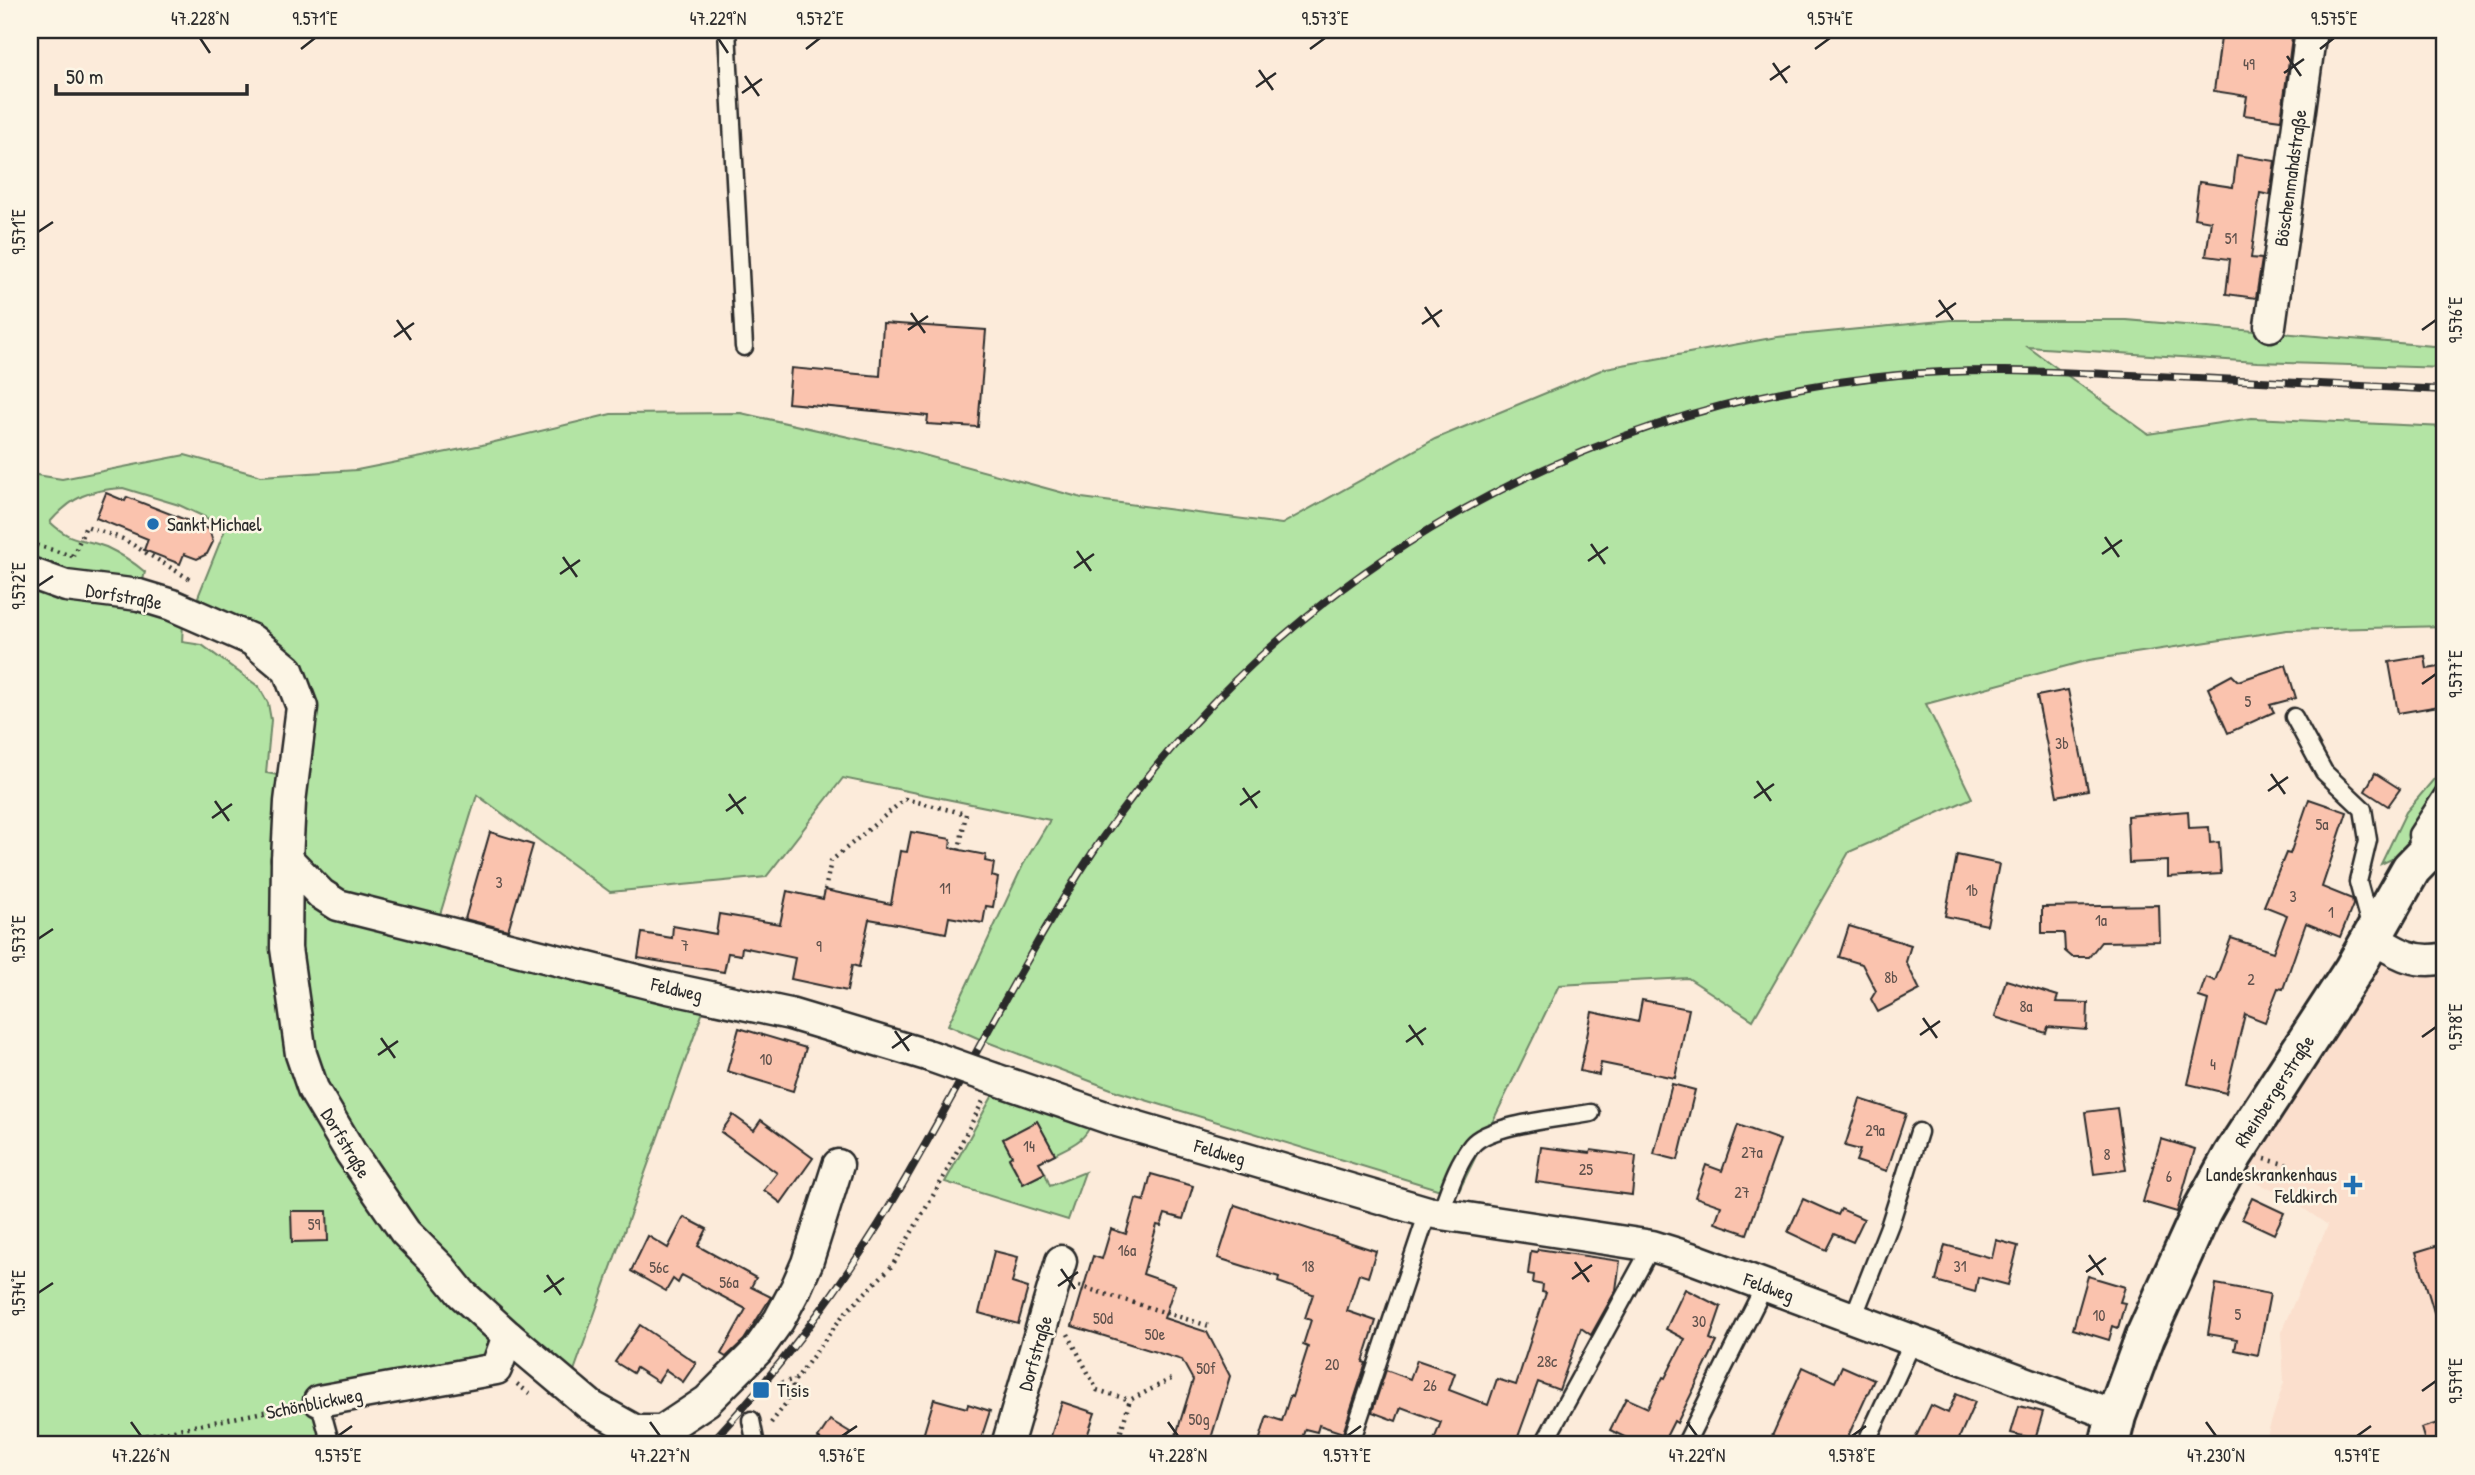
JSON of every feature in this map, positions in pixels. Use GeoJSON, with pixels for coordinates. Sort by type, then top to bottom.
{"type":"FeatureCollection","features":[{"type":"Feature","properties":{"kind":"street","name":"Böschenmahdstraße"},"geometry":{"type":"LineString","coordinates":[[2270,326],[2311,30]]}},
{"type":"Feature","properties":{"kind":"street","name":"Dorfstraße"},"geometry":{"type":"LineString","coordinates":[[30,573],[66,586],[139,596],[172,605],[252,640],[288,670],[302,707],[290,802],[286,922],[288,961],[300,1054],[313,1089],[351,1153],[405,1232],[441,1268],[462,1294],[591,1406],[636,1431],[662,1431],[707,1401],[757,1351],[779,1320],[807,1263],[838,1165]]}},
{"type":"Feature","properties":{"kind":"street","name":"Rheinbergerstraße"},"geometry":{"type":"LineString","coordinates":[[2113,1431],[2145,1337],[2202,1211],[2233,1155],[2433,846]]}},
{"type":"Feature","properties":{"kind":"street","name":"Feldweg"},"geometry":{"type":"LineString","coordinates":[[287,859],[321,894],[338,905],[655,985],[790,1014],[930,1056],[1114,1120],[1434,1213],[1651,1246],[1694,1259],[1913,1341],[2113,1431]]}},
{"type":"Feature","properties":{"kind":"street"},"geometry":{"type":"LineString","coordinates":[[286,922],[321,894]]}},
{"type":"Feature","properties":{"kind":"street"},"geometry":{"type":"LineString","coordinates":[[2373,938],[2395,951],[2421,961],[2445,958]]}},
{"type":"Feature","properties":{"kind":"street","name":"Dorfstraße"},"geometry":{"type":"LineString","coordinates":[[1007,1445],[1061,1261]]}},
{"type":"Feature","properties":{"kind":"street","name":"Schönblickweg"},"geometry":{"type":"LineString","coordinates":[[319,1401],[496,1369],[508,1336]]}},
{"type":"Feature","properties":{"kind":"lane"},"geometry":{"type":"LineString","coordinates":[[727,30],[744,347]]}},
{"type":"Feature","properties":{"kind":"lane"},"geometry":{"type":"LineString","coordinates":[[2294,717],[2324,772],[2363,809],[2368,840],[2358,883],[2373,938]]}},
{"type":"Feature","properties":{"kind":"lane"},"geometry":{"type":"LineString","coordinates":[[2433,846],[2417,834],[2445,791]]}},
{"type":"Feature","properties":{"kind":"lane"},"geometry":{"type":"LineString","coordinates":[[1350,1445],[1434,1213],[1460,1163],[1474,1143],[1495,1130],[1591,1113]]}},
{"type":"Feature","properties":{"kind":"lane"},"geometry":{"type":"LineString","coordinates":[[1853,1318],[1889,1224],[1919,1132]]}},
{"type":"Feature","properties":{"kind":"lane"},"geometry":{"type":"LineString","coordinates":[[1543,1445],[1651,1246]]}},
{"type":"Feature","properties":{"kind":"lane"},"geometry":{"type":"LineString","coordinates":[[1685,1445],[1765,1285]]}},
{"type":"Feature","properties":{"kind":"lane"},"geometry":{"type":"LineString","coordinates":[[1865,1445],[1913,1341]]}},
{"type":"Feature","properties":{"kind":"lane"},"geometry":{"type":"LineString","coordinates":[[319,1401],[331,1445]]}},
{"type":"Feature","properties":{"kind":"lane"},"geometry":{"type":"LineString","coordinates":[[751,1420],[756,1444]]}},
{"type":"Feature","properties":{"kind":"path"},"geometry":{"type":"LineString","coordinates":[[825,890],[831,861],[905,799],[966,814],[959,850]]}},
{"type":"Feature","properties":{"kind":"path"},"geometry":{"type":"LineString","coordinates":[[756,1444],[787,1402],[796,1379],[844,1314],[892,1266],[981,1106]]}},
{"type":"Feature","properties":{"kind":"path"},"geometry":{"type":"LineString","coordinates":[[1074,1295],[1078,1285],[1209,1326]]}},
{"type":"Feature","properties":{"kind":"path"},"geometry":{"type":"LineString","coordinates":[[1063,1325],[1097,1390],[1130,1400],[1175,1377]]}},
{"type":"Feature","properties":{"kind":"path"},"geometry":{"type":"LineString","coordinates":[[781,1383],[796,1379]]}},
{"type":"Feature","properties":{"kind":"path"},"geometry":{"type":"LineString","coordinates":[[1116,1445],[1130,1400]]}},
{"type":"Feature","properties":{"kind":"path","name":"Schönblickweg"},"geometry":{"type":"LineString","coordinates":[[98,1445],[319,1401]]}},
{"type":"Feature","properties":{"kind":"shaded area","name":"Landeskrankenhaus Feldkirch"},"geometry":{"type":"Polygon","coordinates":[[[2373,940],[2445,959],[2445,1445],[2264,1445],[2284,1382],[2281,1332],[2328,1225],[2288,1198],[2234,1171],[2373,940]]]}},
{"type":"Feature","properties":{"kind":"green space"},"geometry":{"type":"Polygon","coordinates":[[[1951,320],[2126,320],[2445,347],[2445,368],[2257,362],[2028,347],[2148,434],[2252,418],[2445,427],[2445,626],[2287,630],[2089,660],[1926,704],[1972,798],[1849,852],[1753,1020],[1688,978],[1559,985],[1457,1195],[1119,1092],[948,1025],[1023,865],[1050,820],[843,778],[766,877],[610,892],[477,795],[434,934],[706,1003],[570,1382],[511,1337],[494,1367],[322,1403],[333,1445],[30,1445],[30,474],[62,479],[185,455],[261,476],[357,470],[482,445],[611,414],[741,413],[898,448],[1082,498],[1282,524],[1435,439],[1606,368],[1777,337],[1951,320]],[[123,488],[111,489],[74,500],[50,522],[77,539],[106,547],[140,568],[145,572],[139,595],[183,623],[182,642],[202,645],[259,687],[268,703],[271,720],[266,773],[284,776],[306,707],[253,638],[198,597],[226,527],[179,505],[123,488]]]}},
{"type":"Feature","properties":{"kind":"green space"},"geometry":{"type":"Polygon","coordinates":[[[2445,766],[2445,835],[2381,864],[2406,812],[2445,766]]]}},
{"type":"Feature","properties":{"kind":"green space"},"geometry":{"type":"Polygon","coordinates":[[[993,1095],[1091,1124],[1081,1139],[1055,1154],[1037,1121],[1003,1139],[1012,1156],[1009,1159],[1023,1184],[1045,1173],[1050,1186],[1085,1172],[1068,1220],[945,1182],[993,1095]]]}},
{"type":"Feature","properties":{"kind":"building"},"geometry":{"type":"Polygon","coordinates":[[[2222,30],[2293,30],[2281,120],[2244,115],[2247,96],[2214,91],[2222,30]]]}},
{"type":"Feature","properties":{"kind":"building"},"geometry":{"type":"Polygon","coordinates":[[[2237,155],[2275,161],[2270,195],[2260,193],[2251,258],[2262,259],[2256,298],[2226,294],[2230,259],[2206,256],[2211,221],[2194,218],[2199,182],[2233,187],[2237,155]]]}},
{"type":"Feature","properties":{"kind":"building"},"geometry":{"type":"Polygon","coordinates":[[[883,323],[986,330],[978,427],[927,424],[928,416],[788,403],[791,368],[880,376],[883,323]]]}},
{"type":"Feature","properties":{"kind":"building","name":"Sankt Michael"},"geometry":{"type":"Polygon","coordinates":[[[106,493],[125,501],[127,497],[209,529],[213,542],[207,554],[197,559],[184,554],[180,564],[144,550],[148,539],[96,518],[106,493]]]}},
{"type":"Feature","properties":{"kind":"building"},"geometry":{"type":"Polygon","coordinates":[[[2425,656],[2427,669],[2445,666],[2445,705],[2398,713],[2389,662],[2425,656]]]}},
{"type":"Feature","properties":{"kind":"building"},"geometry":{"type":"Polygon","coordinates":[[[2286,665],[2296,698],[2270,705],[2274,712],[2228,733],[2208,688],[2232,675],[2238,681],[2286,665]]]}},
{"type":"Feature","properties":{"kind":"building"},"geometry":{"type":"Polygon","coordinates":[[[2068,690],[2088,790],[2057,796],[2037,696],[2068,690]]]}},
{"type":"Feature","properties":{"kind":"building"},"geometry":{"type":"Polygon","coordinates":[[[2375,773],[2400,789],[2388,806],[2365,791],[2375,773]]]}},
{"type":"Feature","properties":{"kind":"building"},"geometry":{"type":"Polygon","coordinates":[[[2309,799],[2347,812],[2322,887],[2352,899],[2353,905],[2340,937],[2306,923],[2283,989],[2278,988],[2265,1022],[2245,1014],[2226,1093],[2188,1084],[2208,1000],[2199,997],[2206,977],[2215,981],[2231,938],[2273,952],[2287,915],[2264,906],[2286,853],[2290,854],[2309,799]]]}},
{"type":"Feature","properties":{"kind":"building"},"geometry":{"type":"Polygon","coordinates":[[[2188,811],[2189,828],[2209,827],[2210,843],[2219,842],[2221,874],[2168,877],[2168,861],[2129,863],[2127,816],[2188,811]]]}},
{"type":"Feature","properties":{"kind":"building"},"geometry":{"type":"Polygon","coordinates":[[[490,832],[533,845],[508,930],[465,919],[490,832]]]}},
{"type":"Feature","properties":{"kind":"building"},"geometry":{"type":"Polygon","coordinates":[[[911,832],[951,839],[950,848],[986,855],[985,861],[994,863],[992,876],[998,878],[993,907],[986,906],[983,923],[949,917],[946,933],[869,919],[859,967],[852,965],[847,991],[791,979],[795,958],[742,947],[741,955],[728,953],[724,972],[638,958],[642,933],[672,938],[673,926],[716,934],[719,914],[780,924],[787,891],[823,899],[825,890],[891,904],[900,851],[907,852],[911,832]]]}},
{"type":"Feature","properties":{"kind":"building"},"geometry":{"type":"Polygon","coordinates":[[[1957,855],[1999,864],[1987,925],[1945,916],[1957,855]]]}},
{"type":"Feature","properties":{"kind":"building"},"geometry":{"type":"Polygon","coordinates":[[[2159,905],[2160,941],[2101,942],[2089,957],[2072,957],[2065,951],[2064,933],[2042,933],[2042,907],[2159,905]]]}},
{"type":"Feature","properties":{"kind":"building"},"geometry":{"type":"Polygon","coordinates":[[[1849,926],[1911,945],[1906,962],[1920,990],[1878,1012],[1871,999],[1876,991],[1862,964],[1839,957],[1849,926]]]}},
{"type":"Feature","properties":{"kind":"building"},"geometry":{"type":"Polygon","coordinates":[[[2006,980],[2058,996],[2056,1002],[2088,1003],[2087,1030],[2048,1027],[2046,1033],[1995,1017],[2006,980]]]}},
{"type":"Feature","properties":{"kind":"building"},"geometry":{"type":"Polygon","coordinates":[[[1642,1000],[1689,1009],[1675,1078],[1601,1063],[1599,1075],[1580,1071],[1592,1012],[1638,1022],[1642,1000]]]}},
{"type":"Feature","properties":{"kind":"building"},"geometry":{"type":"Polygon","coordinates":[[[739,1028],[806,1048],[793,1091],[727,1071],[739,1028]]]}},
{"type":"Feature","properties":{"kind":"building"},"geometry":{"type":"Polygon","coordinates":[[[1672,1084],[1695,1090],[1678,1160],[1654,1154],[1672,1084]]]}},
{"type":"Feature","properties":{"kind":"building"},"geometry":{"type":"Polygon","coordinates":[[[1860,1099],[1906,1114],[1887,1171],[1856,1161],[1860,1150],[1845,1146],[1860,1099]]]}},
{"type":"Feature","properties":{"kind":"building"},"geometry":{"type":"Polygon","coordinates":[[[2117,1108],[2126,1170],[2094,1174],[2085,1112],[2117,1108]]]}},
{"type":"Feature","properties":{"kind":"building"},"geometry":{"type":"Polygon","coordinates":[[[733,1115],[754,1130],[761,1120],[813,1158],[781,1203],[764,1190],[777,1173],[721,1132],[733,1115]]]}},
{"type":"Feature","properties":{"kind":"building"},"geometry":{"type":"Polygon","coordinates":[[[1037,1121],[1055,1154],[1039,1162],[1045,1173],[1023,1184],[1009,1158],[1012,1156],[1003,1139],[1037,1121]]]}},
{"type":"Feature","properties":{"kind":"building"},"geometry":{"type":"Polygon","coordinates":[[[1738,1125],[1780,1140],[1747,1234],[1715,1223],[1721,1206],[1695,1197],[1706,1165],[1722,1171],[1738,1125]]]}},
{"type":"Feature","properties":{"kind":"building"},"geometry":{"type":"Polygon","coordinates":[[[2161,1139],[2195,1149],[2177,1212],[2143,1202],[2161,1139]]]}},
{"type":"Feature","properties":{"kind":"building"},"geometry":{"type":"Polygon","coordinates":[[[1541,1147],[1636,1156],[1632,1195],[1536,1182],[1541,1147]]]}},
{"type":"Feature","properties":{"kind":"building"},"geometry":{"type":"Polygon","coordinates":[[[1151,1174],[1193,1186],[1183,1219],[1165,1214],[1161,1226],[1157,1225],[1143,1274],[1175,1285],[1164,1318],[1207,1332],[1230,1376],[1209,1445],[1173,1445],[1193,1380],[1182,1360],[1072,1326],[1093,1256],[1102,1259],[1111,1229],[1126,1234],[1136,1199],[1144,1201],[1151,1174]]]}},
{"type":"Feature","properties":{"kind":"building"},"geometry":{"type":"Polygon","coordinates":[[[2252,1198],[2284,1213],[2274,1234],[2242,1219],[2252,1198]]]}},
{"type":"Feature","properties":{"kind":"building"},"geometry":{"type":"Polygon","coordinates":[[[1803,1199],[1838,1215],[1841,1209],[1864,1219],[1853,1242],[1834,1234],[1826,1250],[1788,1232],[1803,1199]]]}},
{"type":"Feature","properties":{"kind":"building"},"geometry":{"type":"Polygon","coordinates":[[[1235,1205],[1376,1251],[1368,1277],[1359,1274],[1347,1311],[1376,1321],[1363,1362],[1366,1363],[1343,1433],[1319,1425],[1317,1432],[1305,1429],[1300,1445],[1258,1445],[1267,1416],[1282,1421],[1290,1396],[1292,1397],[1308,1347],[1303,1345],[1311,1320],[1305,1318],[1313,1294],[1278,1282],[1279,1277],[1218,1258],[1235,1205]]]}},
{"type":"Feature","properties":{"kind":"building"},"geometry":{"type":"Polygon","coordinates":[[[291,1211],[327,1211],[328,1241],[292,1242],[291,1211]]]}},
{"type":"Feature","properties":{"kind":"building"},"geometry":{"type":"Polygon","coordinates":[[[684,1217],[707,1229],[698,1246],[756,1278],[751,1287],[771,1297],[744,1340],[726,1357],[721,1354],[746,1309],[682,1275],[678,1283],[673,1279],[666,1291],[631,1271],[648,1236],[668,1248],[684,1217]]]}},
{"type":"Feature","properties":{"kind":"building"},"geometry":{"type":"Polygon","coordinates":[[[1996,1240],[2018,1246],[2008,1285],[1978,1277],[1975,1292],[1936,1281],[1945,1245],[1992,1258],[1996,1240]]]}},
{"type":"Feature","properties":{"kind":"building"},"geometry":{"type":"Polygon","coordinates":[[[2445,1243],[2445,1331],[2440,1332],[2416,1252],[2445,1243]]]}},
{"type":"Feature","properties":{"kind":"building"},"geometry":{"type":"Polygon","coordinates":[[[1538,1249],[1620,1261],[1616,1290],[1591,1335],[1581,1328],[1559,1390],[1538,1382],[1515,1445],[1448,1445],[1434,1440],[1441,1422],[1401,1407],[1396,1421],[1372,1412],[1386,1370],[1410,1379],[1417,1360],[1455,1373],[1449,1390],[1488,1405],[1497,1379],[1516,1385],[1546,1293],[1542,1292],[1543,1285],[1533,1283],[1534,1275],[1528,1274],[1531,1251],[1537,1252],[1538,1249]]]}},
{"type":"Feature","properties":{"kind":"building"},"geometry":{"type":"Polygon","coordinates":[[[994,1251],[1018,1257],[1012,1283],[1028,1288],[1018,1324],[979,1313],[994,1251]]]}},
{"type":"Feature","properties":{"kind":"building"},"geometry":{"type":"Polygon","coordinates":[[[2088,1276],[2125,1287],[2120,1302],[2125,1303],[2118,1328],[2113,1326],[2109,1340],[2073,1329],[2088,1276]]]}},
{"type":"Feature","properties":{"kind":"building"},"geometry":{"type":"Polygon","coordinates":[[[2216,1284],[2270,1294],[2258,1355],[2235,1350],[2237,1339],[2208,1334],[2216,1284]]]}},
{"type":"Feature","properties":{"kind":"building"},"geometry":{"type":"Polygon","coordinates":[[[1685,1289],[1721,1307],[1710,1339],[1717,1342],[1677,1423],[1674,1421],[1662,1445],[1641,1445],[1610,1430],[1626,1398],[1648,1408],[1663,1377],[1665,1378],[1685,1339],[1666,1329],[1685,1289]]]}},
{"type":"Feature","properties":{"kind":"building"},"geometry":{"type":"Polygon","coordinates":[[[640,1325],[696,1363],[683,1382],[666,1370],[658,1382],[636,1368],[633,1373],[615,1362],[640,1325]]]}},
{"type":"Feature","properties":{"kind":"building"},"geometry":{"type":"Polygon","coordinates":[[[1842,1366],[1874,1380],[1844,1445],[1768,1445],[1803,1367],[1835,1382],[1842,1366]]]}},
{"type":"Feature","properties":{"kind":"building"},"geometry":{"type":"Polygon","coordinates":[[[1956,1394],[1975,1402],[1956,1445],[1912,1445],[1931,1405],[1948,1413],[1956,1394]]]}},
{"type":"Feature","properties":{"kind":"building"},"geometry":{"type":"Polygon","coordinates":[[[934,1399],[967,1408],[968,1404],[990,1411],[979,1445],[954,1445],[923,1436],[934,1399]]]}},
{"type":"Feature","properties":{"kind":"building"},"geometry":{"type":"Polygon","coordinates":[[[1062,1402],[1095,1413],[1084,1445],[1048,1445],[1062,1402]]]}},
{"type":"Feature","properties":{"kind":"building"},"geometry":{"type":"Polygon","coordinates":[[[2019,1406],[2043,1412],[2035,1439],[2011,1433],[2019,1406]]]}},
{"type":"Feature","properties":{"kind":"building"},"geometry":{"type":"Polygon","coordinates":[[[830,1420],[850,1432],[842,1445],[829,1445],[818,1438],[830,1420]]]}},
{"type":"Feature","properties":{"kind":"building"},"geometry":{"type":"Polygon","coordinates":[[[2445,1421],[2445,1445],[2426,1445],[2421,1428],[2445,1421]]]}},
{"type":"Feature","properties":{"kind":"railway"},"geometry":{"type":"LineString","coordinates":[[709,1445],[799,1339],[841,1282],[905,1181],[1002,1005],[1078,875],[1151,773],[1235,681],[1328,599],[1430,529],[1539,471],[1654,426],[1774,393],[1898,375],[1962,371],[2059,372],[2445,390]]}},
{"type":"Feature","properties":{"kind":"place","name":"Sankt Michael"},"geometry":{"type":"Point","coordinates":[153,524]}},
{"type":"Feature","properties":{"kind":"place","name":"Landeskrankenhaus Feldkirch"},"geometry":{"type":"Point","coordinates":[2353,1185]}},
{"type":"Feature","properties":{"kind":"place","name":"Tisis"},"geometry":{"type":"Point","coordinates":[761,1390]}}]}
